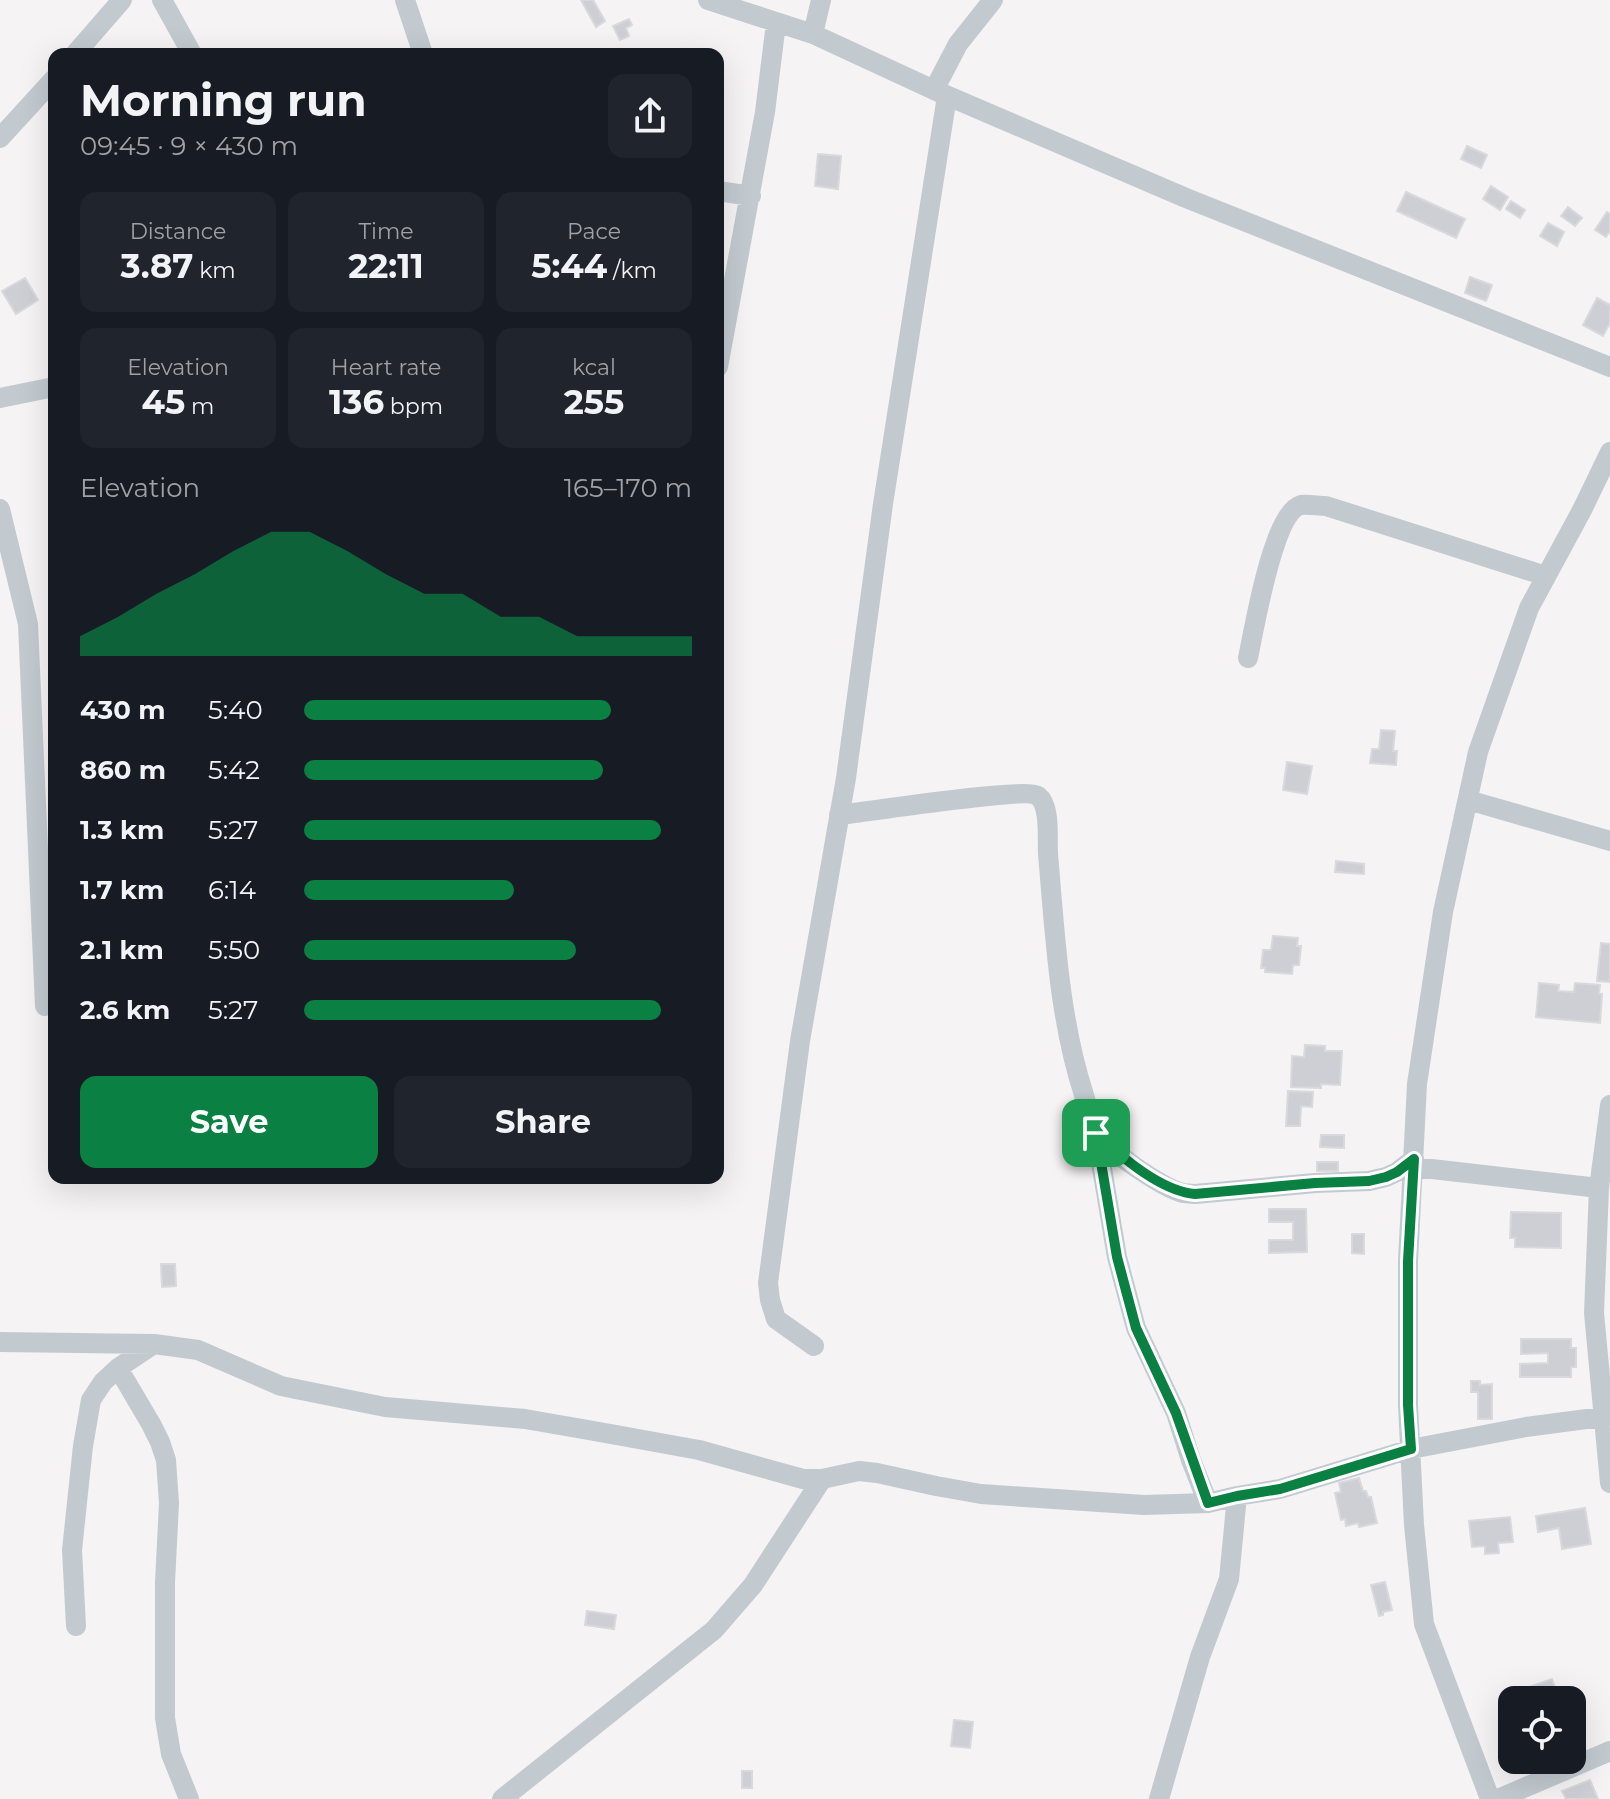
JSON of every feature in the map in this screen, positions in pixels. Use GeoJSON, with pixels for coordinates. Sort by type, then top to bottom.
{"type":"FeatureCollection","features":[{"type":"Feature","properties":{"kind":"street"},"geometry":{"type":"LineString","coordinates":[[80,48],[122,0]]}},
{"type":"Feature","properties":{"kind":"street"},"geometry":{"type":"LineString","coordinates":[[162,0],[189,48]]}},
{"type":"Feature","properties":{"kind":"street"},"geometry":{"type":"LineString","coordinates":[[405,0],[421,48]]}},
{"type":"Feature","properties":{"kind":"street"},"geometry":{"type":"LineString","coordinates":[[708,0],[813,34],[941,93],[1186,198],[1610,367]]}},
{"type":"Feature","properties":{"kind":"street"},"geometry":{"type":"LineString","coordinates":[[813,34],[821,0]]}},
{"type":"Feature","properties":{"kind":"street"},"geometry":{"type":"LineString","coordinates":[[814,1346],[776,1319],[768,1283],[800,1041],[839,815],[941,93],[958,44],[993,0]]}},
{"type":"Feature","properties":{"kind":"street"},"geometry":{"type":"LineString","coordinates":[[724,317],[751,196],[776,23]]}},
{"type":"Feature","properties":{"kind":"street"},"geometry":{"type":"LineString","coordinates":[[0,138],[48,89]]}},
{"type":"Feature","properties":{"kind":"street"},"geometry":{"type":"LineString","coordinates":[[724,192],[751,196]]}},
{"type":"Feature","properties":{"kind":"street"},"geometry":{"type":"LineString","coordinates":[[0,398],[48,388]]}},
{"type":"Feature","properties":{"kind":"street"},"geometry":{"type":"LineString","coordinates":[[1490,1799],[1424,1624],[1414,1525],[1408,1405],[1408,1275],[1417,1084],[1443,912],[1483,737],[1529,608],[1610,452]]}},
{"type":"Feature","properties":{"kind":"street"},"geometry":{"type":"LineString","coordinates":[[1248,658],[1272,551],[1288,514],[1300,505],[1326,506],[1546,576]]}},
{"type":"Feature","properties":{"kind":"street"},"geometry":{"type":"LineString","coordinates":[[0,509],[28,624],[45,1006]]}},
{"type":"Feature","properties":{"kind":"street"},"geometry":{"type":"LineString","coordinates":[[839,815],[1023,793],[1036,794],[1046,807],[1060,981],[1072,1059],[1096,1133],[1117,1257],[1136,1328],[1176,1413],[1208,1503]]}},
{"type":"Feature","properties":{"kind":"street"},"geometry":{"type":"LineString","coordinates":[[1468,800],[1610,841]]}},
{"type":"Feature","properties":{"kind":"street"},"geometry":{"type":"LineString","coordinates":[[1610,1105],[1599,1188],[1594,1313],[1607,1416],[1610,1483]]}},
{"type":"Feature","properties":{"kind":"street"},"geometry":{"type":"LineString","coordinates":[[1096,1133],[1122,1158],[1183,1193],[1369,1181],[1386,1177],[1414,1163],[1599,1188]]}},
{"type":"Feature","properties":{"kind":"street"},"geometry":{"type":"LineString","coordinates":[[0,1342],[154,1344],[198,1350],[281,1386],[385,1407],[525,1419],[580,1428],[699,1450],[803,1479],[822,1479],[859,1471],[994,1495],[1144,1505],[1208,1503],[1280,1489],[1411,1449],[1526,1427],[1607,1416]]}},
{"type":"Feature","properties":{"kind":"street"},"geometry":{"type":"LineString","coordinates":[[76,1626],[72,1550],[91,1400],[103,1382],[118,1368],[154,1344]]}},
{"type":"Feature","properties":{"kind":"street"},"geometry":{"type":"LineString","coordinates":[[118,1368],[156,1433],[166,1460],[169,1503],[164,1613],[165,1718],[171,1754],[189,1799]]}},
{"type":"Feature","properties":{"kind":"street"},"geometry":{"type":"LineString","coordinates":[[505,1798],[714,1630],[753,1585],[822,1479]]}},
{"type":"Feature","properties":{"kind":"street"},"geometry":{"type":"LineString","coordinates":[[1159,1799],[1200,1657],[1229,1579],[1237,1496]]}},
{"type":"Feature","properties":{"kind":"street"},"geometry":{"type":"LineString","coordinates":[[1498,1799],[1610,1751]]}},
{"type":"Feature","properties":{"kind":"building"},"geometry":{"type":"Polygon","coordinates":[[[581,0],[593,0],[605,21],[596,27],[581,0]]]}},
{"type":"Feature","properties":{"kind":"building"},"geometry":{"type":"Polygon","coordinates":[[[629,19],[632,25],[626,28],[629,36],[620,40],[613,26],[629,19]]]}},
{"type":"Feature","properties":{"kind":"building"},"geometry":{"type":"Polygon","coordinates":[[[1467,146],[1487,155],[1481,168],[1461,159],[1467,146]]]}},
{"type":"Feature","properties":{"kind":"building"},"geometry":{"type":"Polygon","coordinates":[[[818,154],[841,156],[838,189],[815,186],[818,154]]]}},
{"type":"Feature","properties":{"kind":"building"},"geometry":{"type":"Polygon","coordinates":[[[1491,186],[1508,197],[1500,210],[1483,199],[1491,186]]]}},
{"type":"Feature","properties":{"kind":"building"},"geometry":{"type":"Polygon","coordinates":[[[1406,192],[1465,219],[1456,238],[1397,211],[1406,192]]]}},
{"type":"Feature","properties":{"kind":"building"},"geometry":{"type":"Polygon","coordinates":[[[1511,201],[1525,210],[1520,218],[1506,209],[1511,201]]]}},
{"type":"Feature","properties":{"kind":"building"},"geometry":{"type":"Polygon","coordinates":[[[1568,207],[1582,218],[1575,226],[1561,216],[1568,207]]]}},
{"type":"Feature","properties":{"kind":"building"},"geometry":{"type":"Polygon","coordinates":[[[1607,212],[1610,214],[1610,231],[1606,237],[1595,230],[1607,212]]]}},
{"type":"Feature","properties":{"kind":"building"},"geometry":{"type":"Polygon","coordinates":[[[1548,223],[1564,232],[1557,246],[1540,236],[1548,223]]]}},
{"type":"Feature","properties":{"kind":"building"},"geometry":{"type":"Polygon","coordinates":[[[1470,277],[1492,285],[1486,301],[1465,293],[1470,277]]]}},
{"type":"Feature","properties":{"kind":"building"},"geometry":{"type":"Polygon","coordinates":[[[25,278],[38,300],[16,314],[2,291],[25,278]]]}},
{"type":"Feature","properties":{"kind":"building"},"geometry":{"type":"Polygon","coordinates":[[[1597,298],[1610,305],[1610,323],[1603,336],[1583,325],[1597,298]]]}},
{"type":"Feature","properties":{"kind":"building"},"geometry":{"type":"Polygon","coordinates":[[[1381,730],[1395,731],[1393,751],[1397,751],[1396,765],[1370,763],[1372,749],[1379,749],[1381,730]]]}},
{"type":"Feature","properties":{"kind":"building"},"geometry":{"type":"Polygon","coordinates":[[[1287,762],[1312,766],[1307,794],[1283,790],[1287,762]]]}},
{"type":"Feature","properties":{"kind":"building"},"geometry":{"type":"Polygon","coordinates":[[[1336,861],[1364,864],[1364,874],[1335,872],[1336,861]]]}},
{"type":"Feature","properties":{"kind":"building"},"geometry":{"type":"Polygon","coordinates":[[[1273,936],[1298,938],[1297,946],[1301,946],[1299,965],[1293,965],[1292,974],[1265,972],[1265,968],[1261,968],[1263,950],[1271,950],[1273,936]]]}},
{"type":"Feature","properties":{"kind":"building"},"geometry":{"type":"Polygon","coordinates":[[[1601,943],[1610,944],[1610,982],[1597,981],[1601,943]]]}},
{"type":"Feature","properties":{"kind":"building"},"geometry":{"type":"Polygon","coordinates":[[[1539,983],[1559,985],[1558,991],[1574,992],[1575,983],[1600,985],[1600,1023],[1536,1017],[1539,983]]]}},
{"type":"Feature","properties":{"kind":"building"},"geometry":{"type":"Polygon","coordinates":[[[1305,1045],[1325,1046],[1325,1051],[1342,1051],[1340,1085],[1291,1087],[1292,1056],[1304,1057],[1305,1045]]]}},
{"type":"Feature","properties":{"kind":"building"},"geometry":{"type":"Polygon","coordinates":[[[1288,1091],[1313,1092],[1312,1107],[1301,1106],[1300,1126],[1286,1126],[1288,1091]]]}},
{"type":"Feature","properties":{"kind":"building"},"geometry":{"type":"Polygon","coordinates":[[[1321,1135],[1344,1135],[1344,1148],[1320,1147],[1321,1135]]]}},
{"type":"Feature","properties":{"kind":"building"},"geometry":{"type":"Polygon","coordinates":[[[1317,1162],[1338,1162],[1338,1171],[1317,1171],[1317,1162]]]}},
{"type":"Feature","properties":{"kind":"building"},"geometry":{"type":"Polygon","coordinates":[[[1269,1209],[1306,1209],[1307,1252],[1269,1253],[1269,1240],[1293,1240],[1293,1222],[1269,1222],[1269,1209]]]}},
{"type":"Feature","properties":{"kind":"building"},"geometry":{"type":"Polygon","coordinates":[[[1511,1212],[1561,1213],[1561,1248],[1515,1247],[1515,1238],[1510,1238],[1511,1212]]]}},
{"type":"Feature","properties":{"kind":"building"},"geometry":{"type":"Polygon","coordinates":[[[1352,1234],[1364,1234],[1364,1254],[1352,1253],[1352,1234]]]}},
{"type":"Feature","properties":{"kind":"building"},"geometry":{"type":"Polygon","coordinates":[[[161,1264],[175,1264],[176,1286],[162,1287],[161,1264]]]}},
{"type":"Feature","properties":{"kind":"building"},"geometry":{"type":"Polygon","coordinates":[[[1521,1339],[1571,1339],[1571,1348],[1576,1348],[1576,1367],[1571,1367],[1571,1377],[1520,1377],[1520,1364],[1548,1363],[1548,1353],[1521,1354],[1521,1339]]]}},
{"type":"Feature","properties":{"kind":"building"},"geometry":{"type":"Polygon","coordinates":[[[1471,1381],[1480,1381],[1480,1385],[1492,1384],[1492,1419],[1478,1419],[1478,1392],[1471,1392],[1471,1381]]]}},
{"type":"Feature","properties":{"kind":"building"},"geometry":{"type":"Polygon","coordinates":[[[1359,1478],[1363,1491],[1371,1497],[1377,1523],[1346,1526],[1345,1519],[1341,1520],[1335,1493],[1341,1492],[1339,1483],[1359,1478]]]}},
{"type":"Feature","properties":{"kind":"building"},"geometry":{"type":"Polygon","coordinates":[[[1585,1508],[1591,1544],[1562,1549],[1559,1528],[1538,1532],[1536,1516],[1585,1508]]]}},
{"type":"Feature","properties":{"kind":"building"},"geometry":{"type":"Polygon","coordinates":[[[1510,1517],[1513,1542],[1498,1543],[1499,1553],[1485,1554],[1485,1546],[1472,1547],[1469,1521],[1510,1517]]]}},
{"type":"Feature","properties":{"kind":"building"},"geometry":{"type":"Polygon","coordinates":[[[1385,1582],[1392,1610],[1379,1616],[1371,1585],[1385,1582]]]}},
{"type":"Feature","properties":{"kind":"building"},"geometry":{"type":"Polygon","coordinates":[[[587,1611],[616,1615],[614,1629],[585,1625],[587,1611]]]}},
{"type":"Feature","properties":{"kind":"building"},"geometry":{"type":"Polygon","coordinates":[[[1552,1679],[1554,1686],[1532,1686],[1552,1679]]]}},
{"type":"Feature","properties":{"kind":"building"},"geometry":{"type":"Polygon","coordinates":[[[954,1720],[973,1722],[970,1748],[951,1746],[954,1720]]]}},
{"type":"Feature","properties":{"kind":"building"},"geometry":{"type":"Polygon","coordinates":[[[742,1771],[752,1771],[752,1788],[742,1788],[742,1771]]]}},
{"type":"Feature","properties":{"kind":"building"},"geometry":{"type":"Polygon","coordinates":[[[1590,1780],[1598,1799],[1566,1799],[1562,1791],[1590,1780]]]}},
{"type":"Feature","properties":{"kind":"route"},"geometry":{"type":"LineString","coordinates":[[1096,1133],[1122,1158],[1170,1187],[1195,1194],[1369,1181],[1397,1172],[1414,1159],[1408,1261],[1411,1449],[1280,1489],[1208,1503],[1176,1413],[1136,1328],[1117,1257],[1096,1133]]}}]}
